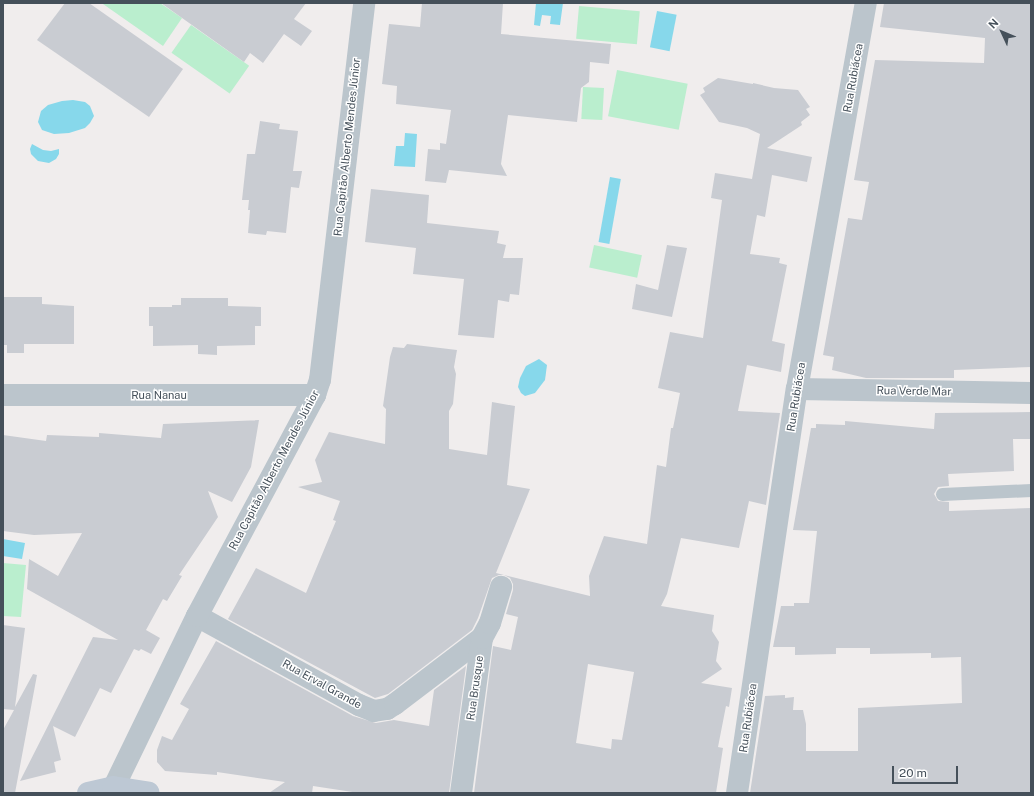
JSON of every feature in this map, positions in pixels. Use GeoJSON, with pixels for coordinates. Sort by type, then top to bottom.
{"type":"FeatureCollection","features":[{"type":"Feature","properties":{"kind":"street","name":"Rua Capitão Alberto Mendes Júnior"},"geometry":{"type":"LineString","coordinates":[[112,790],[197,616],[315,395],[322,366],[364,3]]}},
{"type":"Feature","properties":{"kind":"street","name":"Rua Rubiácea"},"geometry":{"type":"LineString","coordinates":[[737,793],[797,389],[866,3]]}},
{"type":"Feature","properties":{"kind":"street","name":"Rua Verde Mar"},"geometry":{"type":"LineString","coordinates":[[797,389],[1031,393]]}},
{"type":"Feature","properties":{"kind":"street","name":"Rua Nanau"},"geometry":{"type":"LineString","coordinates":[[3,395],[315,395]]}},
{"type":"Feature","properties":{"kind":"street","name":"Rua Brusque"},"geometry":{"type":"LineString","coordinates":[[461,793],[482,638],[490,623],[501,587]]}},
{"type":"Feature","properties":{"kind":"street","name":"Rua Erval Grande"},"geometry":{"type":"LineString","coordinates":[[197,616],[359,706],[374,711],[387,709],[395,704],[482,638]]}},
{"type":"Feature","properties":{"kind":"street"},"geometry":{"type":"LineString","coordinates":[[88,793],[112,790],[149,793]]}},
{"type":"Feature","properties":{"kind":"lane"},"geometry":{"type":"LineString","coordinates":[[942,494],[1031,490]]}},
{"type":"Feature","properties":{"kind":"green space"},"geometry":{"type":"Polygon","coordinates":[[[160,3],[182,18],[163,46],[103,4],[160,3]]]}},
{"type":"Feature","properties":{"kind":"green space"},"geometry":{"type":"Polygon","coordinates":[[[579,6],[640,11],[637,44],[576,39],[579,6]]]}},
{"type":"Feature","properties":{"kind":"green space"},"geometry":{"type":"Polygon","coordinates":[[[191,25],[249,66],[230,94],[171,53],[191,25]]]}},
{"type":"Feature","properties":{"kind":"green space"},"geometry":{"type":"Polygon","coordinates":[[[617,70],[688,84],[679,130],[608,116],[617,70]]]}},
{"type":"Feature","properties":{"kind":"green space"},"geometry":{"type":"Polygon","coordinates":[[[583,87],[604,88],[602,120],[581,119],[583,87]]]}},
{"type":"Feature","properties":{"kind":"green space"},"geometry":{"type":"Polygon","coordinates":[[[594,245],[642,255],[637,278],[589,267],[594,245]]]}},
{"type":"Feature","properties":{"kind":"green space"},"geometry":{"type":"Polygon","coordinates":[[[3,563],[26,565],[21,617],[3,616],[3,563]]]}},
{"type":"Feature","properties":{"kind":"water"},"geometry":{"type":"Polygon","coordinates":[[[536,3],[563,3],[560,25],[550,24],[551,16],[542,15],[540,26],[534,25],[536,3]]]}},
{"type":"Feature","properties":{"kind":"water"},"geometry":{"type":"Polygon","coordinates":[[[657,11],[677,15],[670,51],[650,47],[657,11]]]}},
{"type":"Feature","properties":{"kind":"water"},"geometry":{"type":"Polygon","coordinates":[[[73,100],[85,102],[90,106],[94,116],[85,128],[69,133],[54,134],[42,130],[38,122],[41,111],[48,105],[73,100]]]}},
{"type":"Feature","properties":{"kind":"water"},"geometry":{"type":"Polygon","coordinates":[[[405,133],[417,134],[415,167],[394,166],[396,146],[404,146],[405,133]]]}},
{"type":"Feature","properties":{"kind":"water"},"geometry":{"type":"Polygon","coordinates":[[[32,144],[43,150],[51,151],[59,149],[59,154],[56,159],[49,163],[38,161],[31,154],[30,149],[32,144]]]}},
{"type":"Feature","properties":{"kind":"water"},"geometry":{"type":"Polygon","coordinates":[[[610,177],[621,179],[609,244],[599,242],[610,177]]]}},
{"type":"Feature","properties":{"kind":"water"},"geometry":{"type":"Polygon","coordinates":[[[539,359],[547,365],[545,380],[535,393],[525,396],[521,393],[518,387],[520,378],[526,366],[539,359]]]}},
{"type":"Feature","properties":{"kind":"water"},"geometry":{"type":"Polygon","coordinates":[[[3,539],[25,543],[22,559],[3,556],[3,539]]]}},
{"type":"Feature","properties":{"kind":"building"},"geometry":{"type":"Polygon","coordinates":[[[65,3],[89,3],[183,69],[149,117],[37,40],[65,3]]]}},
{"type":"Feature","properties":{"kind":"building"},"geometry":{"type":"Polygon","coordinates":[[[161,3],[306,3],[294,19],[312,31],[301,46],[284,34],[263,63],[250,53],[244,62],[161,3]]]}},
{"type":"Feature","properties":{"kind":"building"},"geometry":{"type":"Polygon","coordinates":[[[422,3],[503,3],[501,34],[611,44],[609,64],[590,62],[589,82],[581,88],[577,122],[508,115],[501,164],[507,176],[449,170],[446,183],[425,181],[428,149],[440,150],[440,143],[446,144],[451,110],[396,104],[397,86],[382,84],[389,24],[420,27],[422,3]]]}},
{"type":"Feature","properties":{"kind":"building"},"geometry":{"type":"Polygon","coordinates":[[[884,3],[1031,3],[1031,367],[954,370],[954,378],[866,378],[832,370],[834,357],[823,355],[848,218],[862,220],[869,182],[854,180],[875,60],[984,63],[985,38],[880,27],[884,3]]]}},
{"type":"Feature","properties":{"kind":"building"},"geometry":{"type":"Polygon","coordinates":[[[718,78],[753,83],[774,88],[798,90],[810,107],[806,109],[810,115],[801,122],[802,125],[767,148],[812,157],[807,182],[772,175],[765,217],[757,215],[750,254],[780,258],[779,263],[787,265],[772,341],[785,344],[781,372],[747,365],[738,411],[780,413],[766,505],[749,501],[739,548],[681,538],[667,594],[661,606],[714,615],[712,631],[719,642],[716,661],[722,669],[701,683],[732,688],[729,707],[726,706],[718,747],[723,748],[716,793],[474,793],[493,646],[511,650],[518,617],[506,614],[513,590],[513,584],[510,578],[504,575],[499,575],[492,578],[478,618],[472,630],[388,694],[375,698],[228,619],[256,568],[306,593],[336,521],[333,520],[340,501],[298,487],[322,482],[315,460],[329,432],[385,444],[386,409],[383,406],[390,357],[393,347],[404,348],[407,344],[457,350],[454,367],[456,374],[453,404],[449,411],[449,449],[487,455],[492,402],[515,406],[507,485],[530,489],[496,573],[590,596],[589,576],[604,536],[647,544],[657,465],[666,467],[671,428],[673,428],[680,393],[658,388],[670,332],[703,338],[722,200],[711,198],[715,173],[752,179],[760,134],[747,128],[719,122],[700,95],[705,92],[703,88],[718,78]],[[588,664],[576,743],[611,749],[612,739],[622,740],[634,672],[588,664]]]}},
{"type":"Feature","properties":{"kind":"building"},"geometry":{"type":"Polygon","coordinates":[[[260,121],[280,124],[279,129],[298,131],[293,171],[302,171],[299,188],[291,187],[286,233],[267,231],[266,235],[248,233],[250,210],[248,210],[249,200],[242,200],[247,154],[255,154],[260,121]]]}},
{"type":"Feature","properties":{"kind":"building"},"geometry":{"type":"Polygon","coordinates":[[[371,189],[429,195],[427,223],[499,231],[497,243],[506,245],[503,258],[523,258],[519,295],[510,294],[509,302],[498,300],[494,338],[458,335],[464,279],[413,274],[416,248],[365,242],[371,189]]]}},
{"type":"Feature","properties":{"kind":"building"},"geometry":{"type":"Polygon","coordinates":[[[667,245],[687,248],[672,317],[632,309],[636,284],[658,290],[667,245]]]}},
{"type":"Feature","properties":{"kind":"building"},"geometry":{"type":"Polygon","coordinates":[[[3,297],[42,297],[42,304],[74,306],[74,344],[24,344],[24,353],[7,353],[7,345],[3,345],[3,297]]]}},
{"type":"Feature","properties":{"kind":"building"},"geometry":{"type":"Polygon","coordinates":[[[181,298],[228,298],[228,306],[261,307],[261,326],[255,326],[255,345],[217,346],[217,355],[198,354],[198,345],[153,346],[153,326],[149,326],[149,307],[172,307],[172,305],[181,305],[181,298]]]}},
{"type":"Feature","properties":{"kind":"building"},"geometry":{"type":"Polygon","coordinates":[[[1031,412],[1031,439],[1013,439],[1014,471],[948,474],[949,486],[938,487],[934,494],[938,501],[949,502],[949,511],[1031,508],[1031,793],[750,793],[765,696],[785,695],[785,698],[794,697],[793,710],[803,710],[806,724],[806,751],[858,751],[858,708],[962,703],[961,657],[931,658],[931,653],[870,654],[870,648],[836,648],[836,654],[795,655],[795,647],[773,647],[781,606],[794,606],[794,603],[809,603],[817,531],[793,530],[811,428],[816,428],[816,424],[845,425],[845,421],[934,429],[935,413],[1031,412]]]}},
{"type":"Feature","properties":{"kind":"building"},"geometry":{"type":"Polygon","coordinates":[[[259,420],[251,467],[232,502],[208,491],[218,517],[179,575],[182,576],[167,601],[163,599],[146,630],[160,638],[151,654],[141,649],[139,651],[134,649],[111,693],[100,688],[75,737],[53,726],[61,760],[54,762],[56,772],[20,781],[93,637],[118,640],[27,589],[29,559],[58,576],[82,533],[34,535],[3,531],[3,435],[46,441],[47,435],[99,437],[99,433],[161,438],[163,424],[259,420]]]}},
{"type":"Feature","properties":{"kind":"building"},"geometry":{"type":"Polygon","coordinates":[[[3,625],[25,628],[15,707],[33,674],[37,675],[15,793],[3,793],[3,730],[14,710],[3,709],[3,625]]]}},
{"type":"Feature","properties":{"kind":"building"},"geometry":{"type":"Polygon","coordinates":[[[216,641],[353,716],[376,723],[394,720],[429,726],[434,690],[466,666],[449,793],[359,793],[313,786],[312,793],[269,793],[285,782],[217,772],[217,775],[165,771],[157,762],[157,750],[162,736],[172,740],[189,709],[180,704],[216,641]]]}}]}
